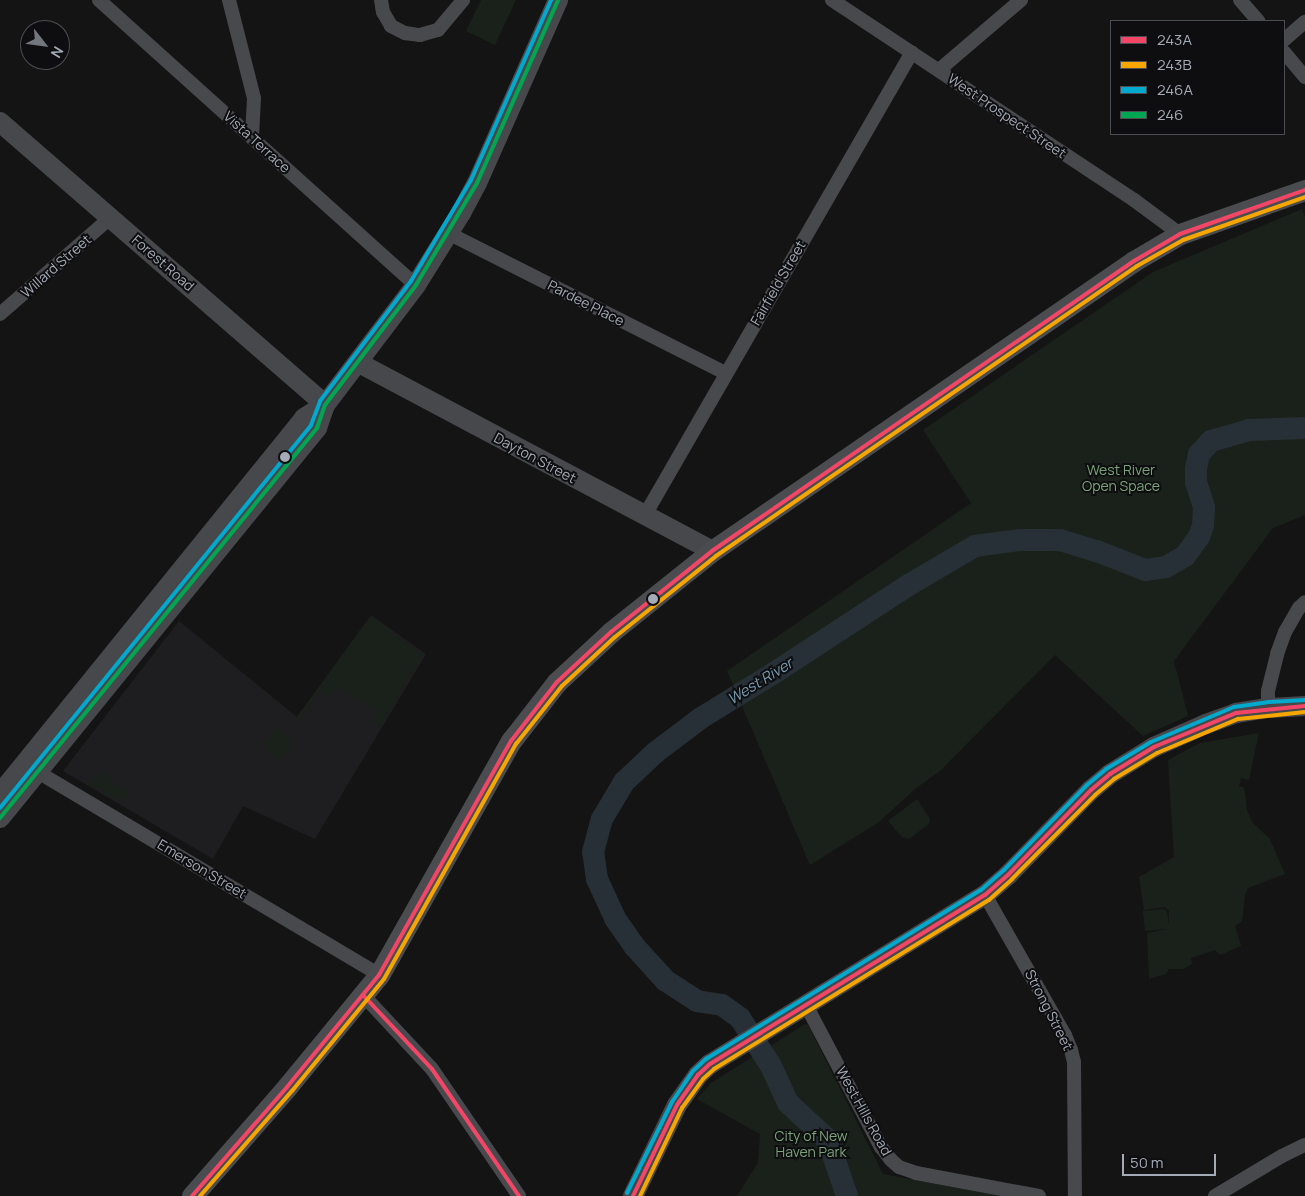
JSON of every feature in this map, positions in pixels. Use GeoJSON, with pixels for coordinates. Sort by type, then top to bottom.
{"type":"FeatureCollection","features":[{"type":"Feature","properties":{"kind":"main road"},"geometry":{"type":"LineString","coordinates":[[0,818],[31,767],[132,645],[235,515],[304,418],[325,405],[359,363],[416,285],[476,183],[558,0]]}},
{"type":"Feature","properties":{"kind":"main road","name":"Forest Road"},"geometry":{"type":"LineString","coordinates":[[0,122],[325,405]]}},
{"type":"Feature","properties":{"kind":"main road"},"geometry":{"type":"LineString","coordinates":[[192,1196],[287,1087],[379,975],[398,945],[471,809],[526,720],[557,682],[611,632],[712,551],[1134,261],[1180,234],[1305,190]]}},
{"type":"Feature","properties":{"kind":"main road","name":"Dayton Street"},"geometry":{"type":"LineString","coordinates":[[359,363],[712,551]]}},
{"type":"Feature","properties":{"kind":"main road"},"geometry":{"type":"LineString","coordinates":[[633,1196],[686,1091],[698,1076],[726,1054],[985,895],[1008,876],[1068,811],[1110,774],[1154,747],[1198,727],[1236,713],[1268,708],[1305,706]]}},
{"type":"Feature","properties":{"kind":"main road"},"geometry":{"type":"LineString","coordinates":[[0,794],[31,767]]}},
{"type":"Feature","properties":{"kind":"street","name":"Vista Terrace"},"geometry":{"type":"LineString","coordinates":[[99,0],[416,285]]}},
{"type":"Feature","properties":{"kind":"street"},"geometry":{"type":"LineString","coordinates":[[229,0],[254,98],[252,138]]}},
{"type":"Feature","properties":{"kind":"street"},"geometry":{"type":"LineString","coordinates":[[381,0],[382,12],[391,26],[404,33],[420,35],[438,30],[463,0]]}},
{"type":"Feature","properties":{"kind":"street","name":"West Prospect Street"},"geometry":{"type":"LineString","coordinates":[[832,0],[1134,200],[1180,234]]}},
{"type":"Feature","properties":{"kind":"street"},"geometry":{"type":"LineString","coordinates":[[939,70],[1021,0]]}},
{"type":"Feature","properties":{"kind":"street"},"geometry":{"type":"LineString","coordinates":[[1240,0],[1257,20]]}},
{"type":"Feature","properties":{"kind":"street"},"geometry":{"type":"LineString","coordinates":[[1285,39],[1305,22]]}},
{"type":"Feature","properties":{"kind":"street","name":"Fairfield Street"},"geometry":{"type":"LineString","coordinates":[[645,515],[912,52]]}},
{"type":"Feature","properties":{"kind":"street"},"geometry":{"type":"LineString","coordinates":[[1285,53],[1305,77]]}},
{"type":"Feature","properties":{"kind":"street","name":"Willard Street"},"geometry":{"type":"LineString","coordinates":[[0,314],[110,218]]}},
{"type":"Feature","properties":{"kind":"street","name":"Pardee Place"},"geometry":{"type":"LineString","coordinates":[[448,233],[725,374]]}},
{"type":"Feature","properties":{"kind":"street"},"geometry":{"type":"LineString","coordinates":[[1268,708],[1268,691],[1277,654],[1285,632],[1299,608],[1305,602]]}},
{"type":"Feature","properties":{"kind":"street","name":"Emerson Street"},"geometry":{"type":"LineString","coordinates":[[31,767],[379,975]]}},
{"type":"Feature","properties":{"kind":"street","name":"Strong Street"},"geometry":{"type":"LineString","coordinates":[[985,895],[1065,1035],[1071,1050],[1074,1062],[1075,1196]]}},
{"type":"Feature","properties":{"kind":"street"},"geometry":{"type":"LineString","coordinates":[[363,995],[432,1069],[519,1196]]}},
{"type":"Feature","properties":{"kind":"street","name":"West Hills Road"},"geometry":{"type":"LineString","coordinates":[[806,1005],[881,1147],[899,1167],[916,1173],[1039,1196]]}},
{"type":"Feature","properties":{"kind":"street"},"geometry":{"type":"LineString","coordinates":[[1215,1196],[1274,1160],[1305,1145]]}},
{"type":"Feature","properties":{"kind":"shaded area"},"geometry":{"type":"Polygon","coordinates":[[[371,615],[426,654],[315,839],[243,806],[213,859],[63,771],[179,621],[297,717],[371,615]]]}},
{"type":"Feature","properties":{"kind":"green space"},"geometry":{"type":"Polygon","coordinates":[[[481,0],[516,0],[495,45],[466,31],[481,0]]]}},
{"type":"Feature","properties":{"kind":"green space","name":"West River Open Space"},"geometry":{"type":"Polygon","coordinates":[[[1302,209],[1305,217],[1305,515],[1273,528],[1174,661],[1188,716],[1143,736],[1055,655],[940,771],[915,789],[879,822],[810,865],[727,671],[971,503],[923,430],[1153,272],[1302,209]]]}},
{"type":"Feature","properties":{"kind":"green space"},"geometry":{"type":"Polygon","coordinates":[[[371,616],[422,655],[379,728],[372,722],[377,710],[336,687],[330,697],[320,691],[300,722],[296,718],[371,616]]]}},
{"type":"Feature","properties":{"kind":"green space"},"geometry":{"type":"Polygon","coordinates":[[[275,730],[279,730],[292,740],[292,745],[281,758],[277,759],[265,748],[264,743],[275,730]]]}},
{"type":"Feature","properties":{"kind":"green space"},"geometry":{"type":"Polygon","coordinates":[[[1259,733],[1249,780],[1241,778],[1239,787],[1243,787],[1245,792],[1247,810],[1252,822],[1270,839],[1285,874],[1248,888],[1245,895],[1242,921],[1235,926],[1241,946],[1220,955],[1215,950],[1191,958],[1192,964],[1183,969],[1169,969],[1166,974],[1149,979],[1147,933],[1167,929],[1145,931],[1143,911],[1164,909],[1167,911],[1169,924],[1169,911],[1165,907],[1144,910],[1139,877],[1174,857],[1168,760],[1200,743],[1259,733]]]}},
{"type":"Feature","properties":{"kind":"green space"},"geometry":{"type":"Polygon","coordinates":[[[101,771],[129,794],[123,802],[90,785],[101,771]]]}},
{"type":"Feature","properties":{"kind":"green space"},"geometry":{"type":"Polygon","coordinates":[[[917,799],[930,819],[929,824],[909,839],[902,837],[888,821],[917,799]]]}},
{"type":"Feature","properties":{"kind":"green space","name":"City of New Haven Park"},"geometry":{"type":"Polygon","coordinates":[[[805,1024],[808,1025],[883,1174],[1001,1196],[737,1196],[758,1163],[760,1134],[697,1099],[711,1083],[805,1024]]]}},
{"type":"Feature","properties":{"kind":"waterway","name":"West River"},"geometry":{"type":"LineString","coordinates":[[847,1196],[825,1137],[788,1103],[771,1066],[740,1018],[722,1005],[697,1001],[665,980],[635,947],[615,918],[597,879],[593,852],[602,819],[624,782],[656,752],[701,718],[907,586],[975,546],[1019,540],[1060,540],[1097,551],[1145,570],[1166,567],[1185,556],[1199,537],[1203,526],[1204,507],[1196,483],[1196,469],[1199,454],[1211,441],[1249,430],[1305,428]]}},
{"type":"Feature","properties":{"kind":"transit line","name":"246A"},"geometry":{"type":"LineString","coordinates":[[0,808],[311,425],[320,401],[411,281],[471,180],[551,0]]}},
{"type":"Feature","properties":{"kind":"transit line","name":"246"},"geometry":{"type":"LineString","coordinates":[[0,818],[317,428],[325,405],[416,285],[477,183],[558,0]]}},
{"type":"Feature","properties":{"kind":"transit line","name":"243A"},"geometry":{"type":"LineString","coordinates":[[192,1196],[287,1087],[379,975],[511,741],[557,682],[611,632],[712,551],[1134,261],[1180,234],[1305,190]]}},
{"type":"Feature","properties":{"kind":"transit line","name":"243B"},"geometry":{"type":"LineString","coordinates":[[200,1196],[292,1091],[384,979],[516,744],[562,686],[615,637],[716,556],[1137,266],[1183,240],[1305,197]]}},
{"type":"Feature","properties":{"kind":"transit line","name":"246A"},"geometry":{"type":"LineString","coordinates":[[627,1193],[672,1102],[693,1071],[706,1059],[981,890],[1004,870],[1087,785],[1106,769],[1151,742],[1234,707],[1268,702],[1305,700]]}},
{"type":"Feature","properties":{"kind":"transit line","name":"243A"},"geometry":{"type":"LineString","coordinates":[[633,1196],[677,1105],[698,1075],[710,1064],[985,895],[1008,875],[1091,790],[1110,774],[1154,747],[1236,713],[1305,706]]}},
{"type":"Feature","properties":{"kind":"transit line","name":"243B"},"geometry":{"type":"LineString","coordinates":[[640,1196],[682,1108],[703,1079],[714,1069],[989,900],[1095,795],[1114,779],[1157,753],[1238,719],[1305,712]]}},
{"type":"Feature","properties":{"kind":"transit line","name":"243A"},"geometry":{"type":"LineString","coordinates":[[363,995],[432,1069],[519,1196]]}}]}
